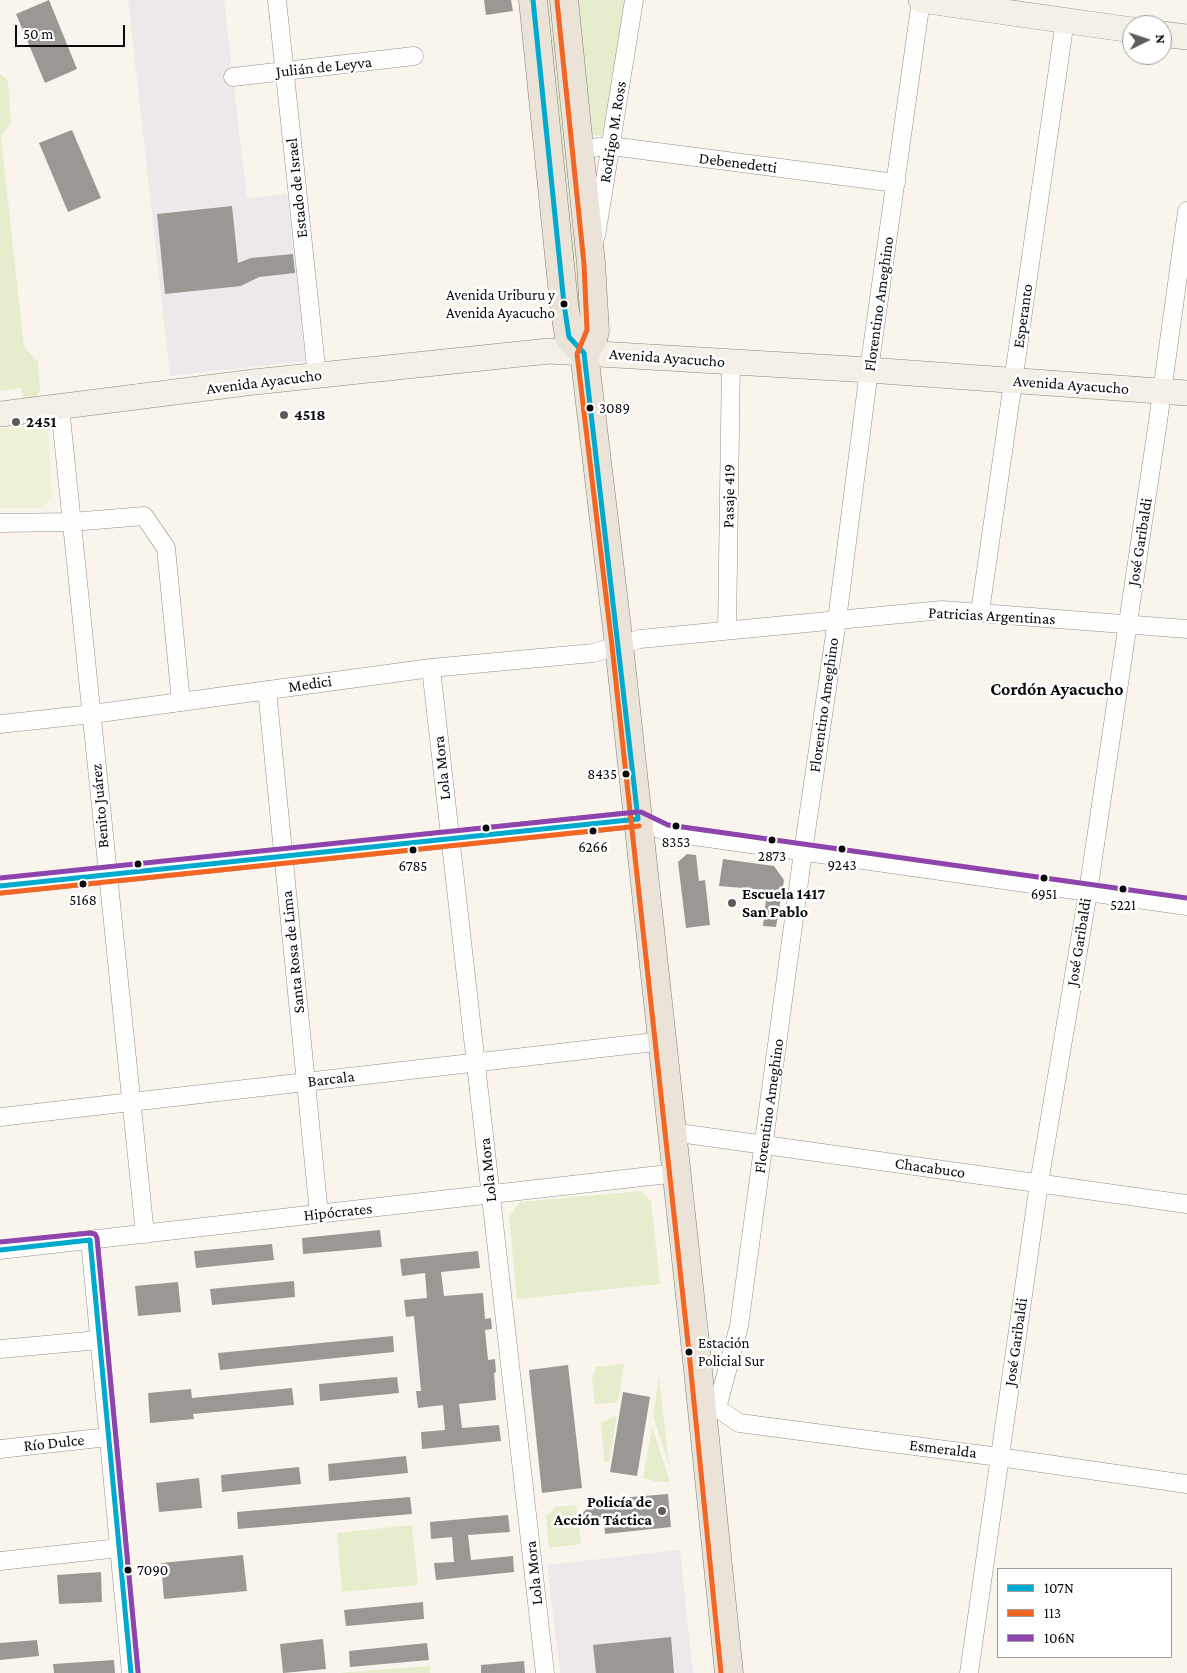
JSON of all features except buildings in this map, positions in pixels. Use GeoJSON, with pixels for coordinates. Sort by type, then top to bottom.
{"type":"FeatureCollection","features":[{"type":"Feature","properties":{"kind":"main road"},"geometry":{"type":"LineString","coordinates":[[533,0],[569,337],[589,353]]}},
{"type":"Feature","properties":{"kind":"main road"},"geometry":{"type":"LineString","coordinates":[[564,0],[591,263],[595,331],[589,353],[672,1132],[710,1410],[729,1673]]}},
{"type":"Feature","properties":{"kind":"main road"},"geometry":{"type":"LineString","coordinates":[[921,0],[1122,29]]}},
{"type":"Feature","properties":{"kind":"main road"},"geometry":{"type":"LineString","coordinates":[[1172,35],[1187,37]]}},
{"type":"Feature","properties":{"kind":"main road","name":"Avenida Ayacucho"},"geometry":{"type":"LineString","coordinates":[[0,414],[317,376],[549,351],[869,370],[1187,393]]}},
{"type":"Feature","properties":{"kind":"street","name":"Estado de Israel"},"geometry":{"type":"LineString","coordinates":[[277,0],[317,376]]}},
{"type":"Feature","properties":{"kind":"street","name":"Rodrigo M. Ross"},"geometry":{"type":"LineString","coordinates":[[591,263],[634,0]]}},
{"type":"Feature","properties":{"kind":"street","name":"Florentino Ameghino"},"geometry":{"type":"LineString","coordinates":[[710,1410],[739,1326],[921,0]]}},
{"type":"Feature","properties":{"kind":"street","name":"Esperanto"},"geometry":{"type":"LineString","coordinates":[[980,612],[1065,20]]}},
{"type":"Feature","properties":{"kind":"street","name":"Julián de Leyva"},"geometry":{"type":"LineString","coordinates":[[233,77],[414,56]]}},
{"type":"Feature","properties":{"kind":"street","name":"Debenedetti"},"geometry":{"type":"LineString","coordinates":[[580,149],[611,146],[896,183]]}},
{"type":"Feature","properties":{"kind":"street","name":"José Garibaldi"},"geometry":{"type":"LineString","coordinates":[[969,1673],[1039,1183],[1088,892],[1187,211]]}},
{"type":"Feature","properties":{"kind":"street","name":"Pasaje 419"},"geometry":{"type":"LineString","coordinates":[[728,630],[731,362]]}},
{"type":"Feature","properties":{"kind":"street","name":"Benito Juárez"},"geometry":{"type":"LineString","coordinates":[[60,407],[144,1234]]}},
{"type":"Feature","properties":{"kind":"street"},"geometry":{"type":"LineString","coordinates":[[0,523],[72,522],[144,516],[166,548],[181,702]]}},
{"type":"Feature","properties":{"kind":"street","name":"Patricias Argentinas"},"geometry":{"type":"LineString","coordinates":[[619,645],[640,638],[942,610],[1187,629]]}},
{"type":"Feature","properties":{"kind":"street","name":"Medici"},"geometry":{"type":"LineString","coordinates":[[0,724],[92,714],[431,668],[593,652],[619,645]]}},
{"type":"Feature","properties":{"kind":"street","name":"Lola Mora"},"geometry":{"type":"LineString","coordinates":[[431,668],[545,1673]]}},
{"type":"Feature","properties":{"kind":"street","name":"Santa Rosa de Lima"},"geometry":{"type":"LineString","coordinates":[[267,690],[320,1214]]}},
{"type":"Feature","properties":{"kind":"street"},"geometry":{"type":"LineString","coordinates":[[0,886],[638,819],[666,832],[1187,906]]}},
{"type":"Feature","properties":{"kind":"street","name":"Barcala"},"geometry":{"type":"LineString","coordinates":[[0,1117],[663,1041]]}},
{"type":"Feature","properties":{"kind":"street","name":"Chacabuco"},"geometry":{"type":"LineString","coordinates":[[672,1132],[1187,1204]]}},
{"type":"Feature","properties":{"kind":"street","name":"Hipócrates"},"geometry":{"type":"LineString","coordinates":[[0,1250],[677,1173]]}},
{"type":"Feature","properties":{"kind":"street"},"geometry":{"type":"LineString","coordinates":[[90,1240],[131,1673]]}},
{"type":"Feature","properties":{"kind":"street"},"geometry":{"type":"LineString","coordinates":[[0,1350],[99,1340]]}},
{"type":"Feature","properties":{"kind":"street","name":"Esmeralda"},"geometry":{"type":"LineString","coordinates":[[710,1410],[739,1423],[1187,1484]]}},
{"type":"Feature","properties":{"kind":"street","name":"Río Dulce"},"geometry":{"type":"LineString","coordinates":[[0,1449],[108,1437]]}},
{"type":"Feature","properties":{"kind":"street"},"geometry":{"type":"LineString","coordinates":[[0,1561],[119,1548]]}},
{"type":"Feature","properties":{"kind":"shaded area"},"geometry":{"type":"Polygon","coordinates":[[[128,0],[224,0],[247,198],[287,194],[306,361],[170,376],[128,0]]]}},
{"type":"Feature","properties":{"kind":"shaded area"},"geometry":{"type":"Polygon","coordinates":[[[680,1550],[693,1673],[560,1673],[547,1565],[680,1550]]]}},
{"type":"Feature","properties":{"kind":"green space"},"geometry":{"type":"Polygon","coordinates":[[[543,0],[557,0],[589,315],[579,327],[543,0]]]}},
{"type":"Feature","properties":{"kind":"green space"},"geometry":{"type":"Polygon","coordinates":[[[577,0],[627,0],[605,130],[602,135],[598,136],[592,134],[587,128],[577,0]]]}},
{"type":"Feature","properties":{"kind":"green space"},"geometry":{"type":"Polygon","coordinates":[[[0,74],[8,80],[11,123],[1,137],[24,347],[38,362],[40,391],[35,398],[23,399],[21,388],[0,391],[0,74]]]}},
{"type":"Feature","properties":{"kind":"green space"},"geometry":{"type":"Polygon","coordinates":[[[48,425],[52,497],[42,508],[0,508],[0,428],[48,425]]]}},
{"type":"Feature","properties":{"kind":"green space"},"geometry":{"type":"Polygon","coordinates":[[[641,1191],[651,1201],[660,1284],[517,1299],[509,1217],[520,1202],[641,1191]]]}},
{"type":"Feature","properties":{"kind":"green space"},"geometry":{"type":"Polygon","coordinates":[[[624,1364],[619,1397],[615,1403],[595,1404],[592,1380],[596,1367],[624,1364]]]}},
{"type":"Feature","properties":{"kind":"green space"},"geometry":{"type":"Polygon","coordinates":[[[659,1377],[669,1465],[653,1416],[659,1377]]]}},
{"type":"Feature","properties":{"kind":"green space"},"geometry":{"type":"Polygon","coordinates":[[[617,1416],[609,1462],[604,1461],[601,1422],[617,1416]]]}},
{"type":"Feature","properties":{"kind":"green space"},"geometry":{"type":"Polygon","coordinates":[[[652,1427],[670,1482],[658,1482],[643,1478],[652,1427]]]}},
{"type":"Feature","properties":{"kind":"green space"},"geometry":{"type":"Polygon","coordinates":[[[576,1505],[581,1544],[549,1548],[546,1516],[555,1507],[576,1505]]]}},
{"type":"Feature","properties":{"kind":"green space"},"geometry":{"type":"Polygon","coordinates":[[[412,1525],[418,1585],[342,1592],[337,1533],[412,1525]]]}},
{"type":"Feature","properties":{"kind":"green space"},"geometry":{"type":"Polygon","coordinates":[[[430,1666],[430,1673],[341,1673],[348,1672],[430,1666]]]}},
{"type":"Feature","properties":{"kind":"transit line","name":"107N"},"geometry":{"type":"LineString","coordinates":[[533,0],[564,304],[569,337],[584,353],[638,819]]}},
{"type":"Feature","properties":{"kind":"transit line","name":"113"},"geometry":{"type":"LineString","coordinates":[[557,1],[584,264],[587,330],[577,354],[612,646],[689,1352],[721,1673]]}},
{"type":"Feature","properties":{"kind":"transit line","name":"106N"},"geometry":{"type":"LineString","coordinates":[[0,878],[637,812]]}},
{"type":"Feature","properties":{"kind":"transit line","name":"106N"},"geometry":{"type":"LineString","coordinates":[[641,812],[668,825],[1187,898]]}},
{"type":"Feature","properties":{"kind":"transit line","name":"107N"},"geometry":{"type":"LineString","coordinates":[[0,886],[638,819]]}},
{"type":"Feature","properties":{"kind":"transit line","name":"113"},"geometry":{"type":"LineString","coordinates":[[1,893],[639,826]]}},
{"type":"Feature","properties":{"kind":"transit line","name":"106N"},"geometry":{"type":"LineString","coordinates":[[0,1242],[90,1233],[95,1234],[97,1238],[138,1672]]}},
{"type":"Feature","properties":{"kind":"transit line","name":"107N"},"geometry":{"type":"LineString","coordinates":[[0,1250],[90,1240],[131,1673]]}},
{"type":"Feature","properties":{"kind":"place","name":"Avenida Uriburu y Avenida Ayacucho"},"geometry":{"type":"Point","coordinates":[564,304]}},
{"type":"Feature","properties":{"kind":"place","name":"3089"},"geometry":{"type":"Point","coordinates":[590,408]}},
{"type":"Feature","properties":{"kind":"place","name":"4518"},"geometry":{"type":"Point","coordinates":[284,415]}},
{"type":"Feature","properties":{"kind":"place","name":"2451"},"geometry":{"type":"Point","coordinates":[16,422]}},
{"type":"Feature","properties":{"kind":"place","name":"8435"},"geometry":{"type":"Point","coordinates":[626,774]}},
{"type":"Feature","properties":{"kind":"place","name":"8353"},"geometry":{"type":"Point","coordinates":[676,826]}},
{"type":"Feature","properties":{"kind":"place","name":"6266"},"geometry":{"type":"Point","coordinates":[593,831]}},
{"type":"Feature","properties":{"kind":"place","name":"2873"},"geometry":{"type":"Point","coordinates":[772,840]}},
{"type":"Feature","properties":{"kind":"place","name":"9243"},"geometry":{"type":"Point","coordinates":[842,849]}},
{"type":"Feature","properties":{"kind":"place","name":"6785"},"geometry":{"type":"Point","coordinates":[413,850]}},
{"type":"Feature","properties":{"kind":"place","name":"6951"},"geometry":{"type":"Point","coordinates":[1044,878]}},
{"type":"Feature","properties":{"kind":"place","name":"5168"},"geometry":{"type":"Point","coordinates":[83,884]}},
{"type":"Feature","properties":{"kind":"place","name":"5221"},"geometry":{"type":"Point","coordinates":[1123,889]}},
{"type":"Feature","properties":{"kind":"place","name":"Escuela 1417 San Pablo"},"geometry":{"type":"Point","coordinates":[732,903]}},
{"type":"Feature","properties":{"kind":"place","name":"Estación Policial Sur"},"geometry":{"type":"Point","coordinates":[689,1352]}},
{"type":"Feature","properties":{"kind":"place","name":"Policía de Acción Táctica"},"geometry":{"type":"Point","coordinates":[662,1511]}},
{"type":"Feature","properties":{"kind":"place","name":"7090"},"geometry":{"type":"Point","coordinates":[128,1570]}},
{"type":"Feature","properties":{"kind":"district","name":"Cordón Ayacucho"},"geometry":{"type":"Point","coordinates":[1057,689]}}]}
